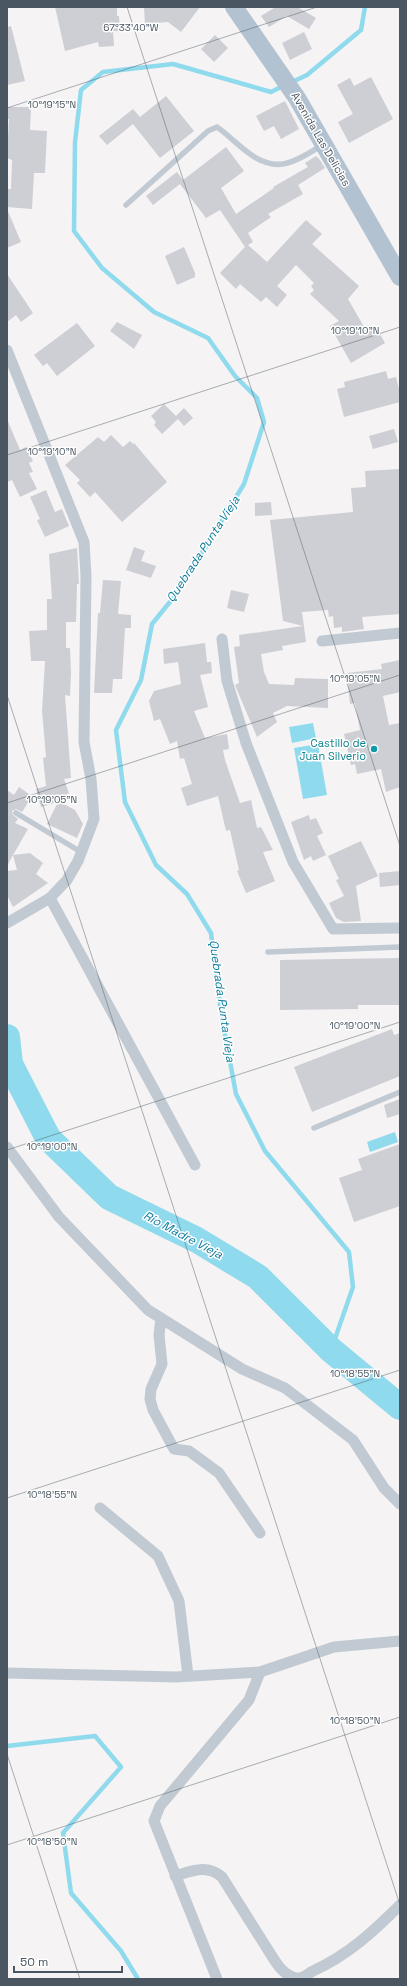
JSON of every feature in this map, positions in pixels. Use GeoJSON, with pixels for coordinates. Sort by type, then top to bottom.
{"type":"FeatureCollection","features":[{"type":"Feature","properties":{"kind":"main road","name":"Avenida Las Delicias"},"geometry":{"type":"LineString","coordinates":[[234,7],[297,98],[400,277]]}},
{"type":"Feature","properties":{"kind":"street"},"geometry":{"type":"LineString","coordinates":[[7,350],[84,542],[86,576],[84,742],[91,779],[94,819],[81,852],[67,880],[50,898],[7,923]]}},
{"type":"Feature","properties":{"kind":"street"},"geometry":{"type":"LineString","coordinates":[[322,641],[400,633]]}},
{"type":"Feature","properties":{"kind":"street"},"geometry":{"type":"LineString","coordinates":[[222,639],[227,681],[246,743],[293,862],[333,929],[400,928]]}},
{"type":"Feature","properties":{"kind":"street"},"geometry":{"type":"LineString","coordinates":[[50,898],[195,1165]]}},
{"type":"Feature","properties":{"kind":"street"},"geometry":{"type":"LineString","coordinates":[[7,1147],[60,1217],[148,1310],[242,1369],[285,1388],[353,1440],[384,1488],[400,1504]]}},
{"type":"Feature","properties":{"kind":"street"},"geometry":{"type":"LineString","coordinates":[[161,1318],[159,1335],[162,1359],[160,1371],[150,1394],[153,1410],[174,1449],[179,1451],[189,1451],[219,1473],[260,1533]]}},
{"type":"Feature","properties":{"kind":"street"},"geometry":{"type":"LineString","coordinates":[[100,1508],[158,1556],[179,1601],[188,1676]]}},
{"type":"Feature","properties":{"kind":"street"},"geometry":{"type":"LineString","coordinates":[[7,1673],[188,1676],[260,1672],[334,1647],[400,1641]]}},
{"type":"Feature","properties":{"kind":"street"},"geometry":{"type":"LineString","coordinates":[[217,1979],[154,1821],[160,1806],[250,1700],[260,1672]]}},
{"type":"Feature","properties":{"kind":"street"},"geometry":{"type":"LineString","coordinates":[[175,1876],[198,1869],[206,1869],[213,1870],[222,1877],[275,1961],[286,1973],[295,1978],[305,1976],[345,1954],[373,1933],[400,1905]]}},
{"type":"Feature","properties":{"kind":"lane"},"geometry":{"type":"LineString","coordinates":[[126,205],[208,131],[217,127],[249,153],[268,164],[283,164],[324,144]]}},
{"type":"Feature","properties":{"kind":"lane"},"geometry":{"type":"LineString","coordinates":[[16,813],[81,852]]}},
{"type":"Feature","properties":{"kind":"lane"},"geometry":{"type":"LineString","coordinates":[[268,952],[400,947]]}},
{"type":"Feature","properties":{"kind":"lane"},"geometry":{"type":"LineString","coordinates":[[314,1128],[400,1092]]}},
{"type":"Feature","properties":{"kind":"water"},"geometry":{"type":"Polygon","coordinates":[[[313,723],[316,738],[292,743],[289,727],[313,723]]]}},
{"type":"Feature","properties":{"kind":"water"},"geometry":{"type":"Polygon","coordinates":[[[318,744],[327,795],[303,799],[294,748],[318,744]]]}},
{"type":"Feature","properties":{"kind":"water"},"geometry":{"type":"Polygon","coordinates":[[[395,1132],[398,1142],[370,1152],[367,1142],[395,1132]]]}},
{"type":"Feature","properties":{"kind":"building"},"geometry":{"type":"Polygon","coordinates":[[[55,7],[117,7],[120,31],[113,31],[114,46],[99,47],[98,42],[65,51],[55,7]]]}},
{"type":"Feature","properties":{"kind":"building"},"geometry":{"type":"Polygon","coordinates":[[[144,7],[200,7],[181,32],[168,22],[145,24],[144,7]]]}},
{"type":"Feature","properties":{"kind":"building"},"geometry":{"type":"Polygon","coordinates":[[[273,7],[301,7],[299,8],[316,18],[309,29],[287,16],[269,27],[261,16],[274,8],[273,7]]]}},
{"type":"Feature","properties":{"kind":"building"},"geometry":{"type":"Polygon","coordinates":[[[11,26],[25,81],[7,85],[7,27],[11,26]]]}},
{"type":"Feature","properties":{"kind":"building"},"geometry":{"type":"Polygon","coordinates":[[[304,32],[312,49],[290,60],[282,43],[304,32]]]}},
{"type":"Feature","properties":{"kind":"building"},"geometry":{"type":"Polygon","coordinates":[[[215,35],[228,48],[214,62],[201,49],[215,35]]]}},
{"type":"Feature","properties":{"kind":"building"},"geometry":{"type":"Polygon","coordinates":[[[371,77],[393,119],[349,143],[338,122],[353,114],[337,85],[350,78],[354,86],[371,77]]]}},
{"type":"Feature","properties":{"kind":"building"},"geometry":{"type":"Polygon","coordinates":[[[166,96],[194,131],[160,158],[133,124],[107,145],[99,136],[133,109],[140,117],[166,96]]]}},
{"type":"Feature","properties":{"kind":"building"},"geometry":{"type":"Polygon","coordinates":[[[285,101],[299,129],[281,139],[274,126],[264,131],[256,116],[285,101]]]}},
{"type":"Feature","properties":{"kind":"building"},"geometry":{"type":"Polygon","coordinates":[[[7,107],[31,107],[30,130],[47,131],[45,173],[34,173],[32,209],[7,207],[7,189],[11,189],[12,160],[7,158],[9,119],[7,119],[7,107]]]}},
{"type":"Feature","properties":{"kind":"building"},"geometry":{"type":"Polygon","coordinates":[[[226,147],[244,171],[221,188],[236,214],[274,188],[273,187],[308,167],[305,163],[316,156],[320,160],[325,168],[298,185],[303,194],[268,214],[271,217],[248,233],[253,242],[248,245],[267,262],[306,220],[322,234],[312,244],[359,286],[348,299],[367,332],[376,327],[385,343],[351,363],[330,326],[339,321],[310,294],[314,290],[311,286],[314,283],[296,265],[277,286],[287,295],[277,307],[266,297],[261,302],[240,284],[236,289],[220,273],[245,247],[220,210],[206,218],[180,184],[153,205],[146,196],[177,172],[183,180],[226,147]]]}},
{"type":"Feature","properties":{"kind":"building"},"geometry":{"type":"Polygon","coordinates":[[[7,209],[21,242],[7,248],[7,209]]]}},
{"type":"Feature","properties":{"kind":"building"},"geometry":{"type":"Polygon","coordinates":[[[184,247],[195,273],[195,277],[177,285],[165,256],[184,247]]]}},
{"type":"Feature","properties":{"kind":"building"},"geometry":{"type":"Polygon","coordinates":[[[7,274],[33,313],[21,322],[16,315],[7,322],[7,274]]]}},
{"type":"Feature","properties":{"kind":"building"},"geometry":{"type":"Polygon","coordinates":[[[117,322],[142,335],[134,349],[110,331],[117,322]]]}},
{"type":"Feature","properties":{"kind":"building"},"geometry":{"type":"Polygon","coordinates":[[[77,323],[95,346],[57,376],[47,363],[43,366],[34,355],[77,323]]]}},
{"type":"Feature","properties":{"kind":"building"},"geometry":{"type":"Polygon","coordinates":[[[386,371],[388,379],[396,377],[400,393],[400,402],[344,417],[337,389],[345,387],[344,382],[386,371]]]}},
{"type":"Feature","properties":{"kind":"building"},"geometry":{"type":"Polygon","coordinates":[[[164,404],[176,416],[184,408],[193,418],[184,426],[178,419],[162,434],[154,425],[156,422],[151,416],[164,404]]]}},
{"type":"Feature","properties":{"kind":"building"},"geometry":{"type":"Polygon","coordinates":[[[7,419],[20,450],[26,447],[33,461],[29,463],[33,472],[29,473],[37,489],[20,497],[12,480],[7,482],[7,419]]]}},
{"type":"Feature","properties":{"kind":"building"},"geometry":{"type":"Polygon","coordinates":[[[394,429],[398,442],[373,449],[369,436],[394,429]]]}},
{"type":"Feature","properties":{"kind":"building"},"geometry":{"type":"Polygon","coordinates":[[[111,435],[123,447],[130,441],[133,444],[134,443],[167,482],[122,522],[95,492],[90,497],[77,483],[80,480],[65,465],[98,437],[104,442],[111,435]]]}},
{"type":"Feature","properties":{"kind":"building"},"geometry":{"type":"Polygon","coordinates":[[[400,469],[400,614],[362,617],[364,629],[342,632],[342,627],[334,628],[333,616],[329,617],[328,610],[302,612],[306,642],[282,646],[283,650],[261,654],[264,672],[269,684],[294,685],[295,678],[328,679],[328,708],[287,706],[273,713],[277,722],[257,737],[235,685],[239,683],[234,647],[240,646],[239,635],[303,626],[283,621],[270,520],[353,512],[351,488],[366,487],[365,471],[400,469]]]}},
{"type":"Feature","properties":{"kind":"building"},"geometry":{"type":"Polygon","coordinates":[[[46,490],[55,512],[62,509],[69,526],[45,537],[37,520],[40,519],[30,497],[46,490]]]}},
{"type":"Feature","properties":{"kind":"building"},"geometry":{"type":"Polygon","coordinates":[[[271,502],[272,515],[255,516],[255,503],[271,502]]]}},
{"type":"Feature","properties":{"kind":"building"},"geometry":{"type":"Polygon","coordinates":[[[134,547],[145,551],[141,561],[156,566],[151,578],[126,570],[134,547]]]}},
{"type":"Feature","properties":{"kind":"building"},"geometry":{"type":"Polygon","coordinates":[[[77,548],[79,584],[77,584],[76,622],[66,622],[66,648],[70,648],[71,673],[70,696],[65,695],[71,778],[64,779],[69,793],[58,801],[75,810],[83,824],[77,838],[47,824],[58,802],[41,807],[36,789],[46,786],[43,758],[46,757],[42,711],[45,661],[31,661],[29,631],[47,630],[47,599],[52,599],[49,554],[77,548]]]}},
{"type":"Feature","properties":{"kind":"building"},"geometry":{"type":"Polygon","coordinates":[[[103,580],[121,581],[118,614],[131,615],[131,628],[125,628],[122,679],[113,679],[112,693],[94,693],[98,613],[100,613],[103,580]]]}},
{"type":"Feature","properties":{"kind":"building"},"geometry":{"type":"Polygon","coordinates":[[[231,590],[249,594],[244,612],[227,608],[231,590]]]}},
{"type":"Feature","properties":{"kind":"building"},"geometry":{"type":"Polygon","coordinates":[[[205,643],[207,662],[211,662],[212,673],[200,675],[208,707],[194,711],[205,738],[227,734],[229,749],[223,750],[240,803],[251,800],[257,828],[261,827],[273,850],[263,852],[275,881],[246,893],[237,871],[239,870],[230,830],[226,831],[218,796],[187,806],[181,788],[192,784],[184,758],[180,759],[177,741],[170,744],[160,719],[154,721],[149,701],[154,691],[181,684],[178,662],[164,664],[163,649],[205,643]]]}},
{"type":"Feature","properties":{"kind":"building","name":"Castillo de Juan Silverio"},"geometry":{"type":"Polygon","coordinates":[[[400,660],[400,692],[383,696],[389,725],[400,723],[400,787],[386,792],[381,769],[357,774],[355,764],[351,765],[344,734],[360,730],[355,703],[350,704],[347,673],[382,669],[381,664],[400,660]]]}},
{"type":"Feature","properties":{"kind":"building"},"geometry":{"type":"Polygon","coordinates":[[[19,787],[32,796],[22,812],[16,809],[12,811],[13,815],[18,819],[15,823],[28,829],[7,866],[7,790],[14,795],[19,787]]]}},
{"type":"Feature","properties":{"kind":"building"},"geometry":{"type":"Polygon","coordinates":[[[309,815],[310,820],[316,818],[323,833],[317,836],[326,855],[313,861],[311,856],[304,860],[291,822],[309,815]]]}},
{"type":"Feature","properties":{"kind":"building"},"geometry":{"type":"Polygon","coordinates":[[[361,841],[378,876],[356,886],[361,921],[344,922],[336,918],[329,903],[344,896],[336,880],[339,879],[328,856],[361,841]]]}},
{"type":"Feature","properties":{"kind":"building"},"geometry":{"type":"Polygon","coordinates":[[[30,853],[43,863],[36,874],[48,883],[13,907],[7,895],[7,871],[17,870],[13,855],[30,853]]]}},
{"type":"Feature","properties":{"kind":"building"},"geometry":{"type":"Polygon","coordinates":[[[400,871],[400,885],[380,887],[379,873],[400,871]]]}},
{"type":"Feature","properties":{"kind":"building"},"geometry":{"type":"Polygon","coordinates":[[[400,958],[400,1005],[358,1005],[358,1009],[280,1010],[280,960],[400,958]]]}},
{"type":"Feature","properties":{"kind":"building"},"geometry":{"type":"Polygon","coordinates":[[[392,1029],[394,1035],[400,1033],[400,1076],[312,1112],[294,1067],[392,1029]]]}},
{"type":"Feature","properties":{"kind":"building"},"geometry":{"type":"Polygon","coordinates":[[[400,1099],[400,1114],[387,1118],[384,1105],[400,1099]]]}},
{"type":"Feature","properties":{"kind":"building"},"geometry":{"type":"Polygon","coordinates":[[[400,1144],[400,1206],[354,1222],[339,1178],[362,1170],[358,1159],[400,1144]]]}},
{"type":"Feature","properties":{"kind":"waterway","name":"Quebrada Punta Vieja"},"geometry":{"type":"LineString","coordinates":[[290,83],[307,75],[361,30],[365,7]]}},
{"type":"Feature","properties":{"kind":"waterway","name":"Quebrada Punta Vieja"},"geometry":{"type":"LineString","coordinates":[[283,86],[271,92],[173,64],[103,72],[81,90],[75,142],[74,231],[102,268],[154,312],[208,338],[235,376],[257,398],[264,422],[244,484],[178,592],[152,624],[141,680],[116,730],[125,802],[156,865],[187,894],[211,933],[221,1013],[236,1094],[265,1151],[349,1252],[353,1287],[331,1350]]}},
{"type":"Feature","properties":{"kind":"waterway","name":"Río Madre Vieja"},"geometry":{"type":"LineString","coordinates":[[7,1037],[10,1064],[48,1138],[109,1197],[197,1240],[258,1277],[331,1350],[400,1407]]}},
{"type":"Feature","properties":{"kind":"waterway"},"geometry":{"type":"LineString","coordinates":[[7,1746],[95,1736],[121,1767],[63,1833],[71,1893],[121,1951],[138,1979]]}},
{"type":"Feature","properties":{"kind":"place","name":"Castillo de Juan Silverio"},"geometry":{"type":"Point","coordinates":[374,749]}}]}
